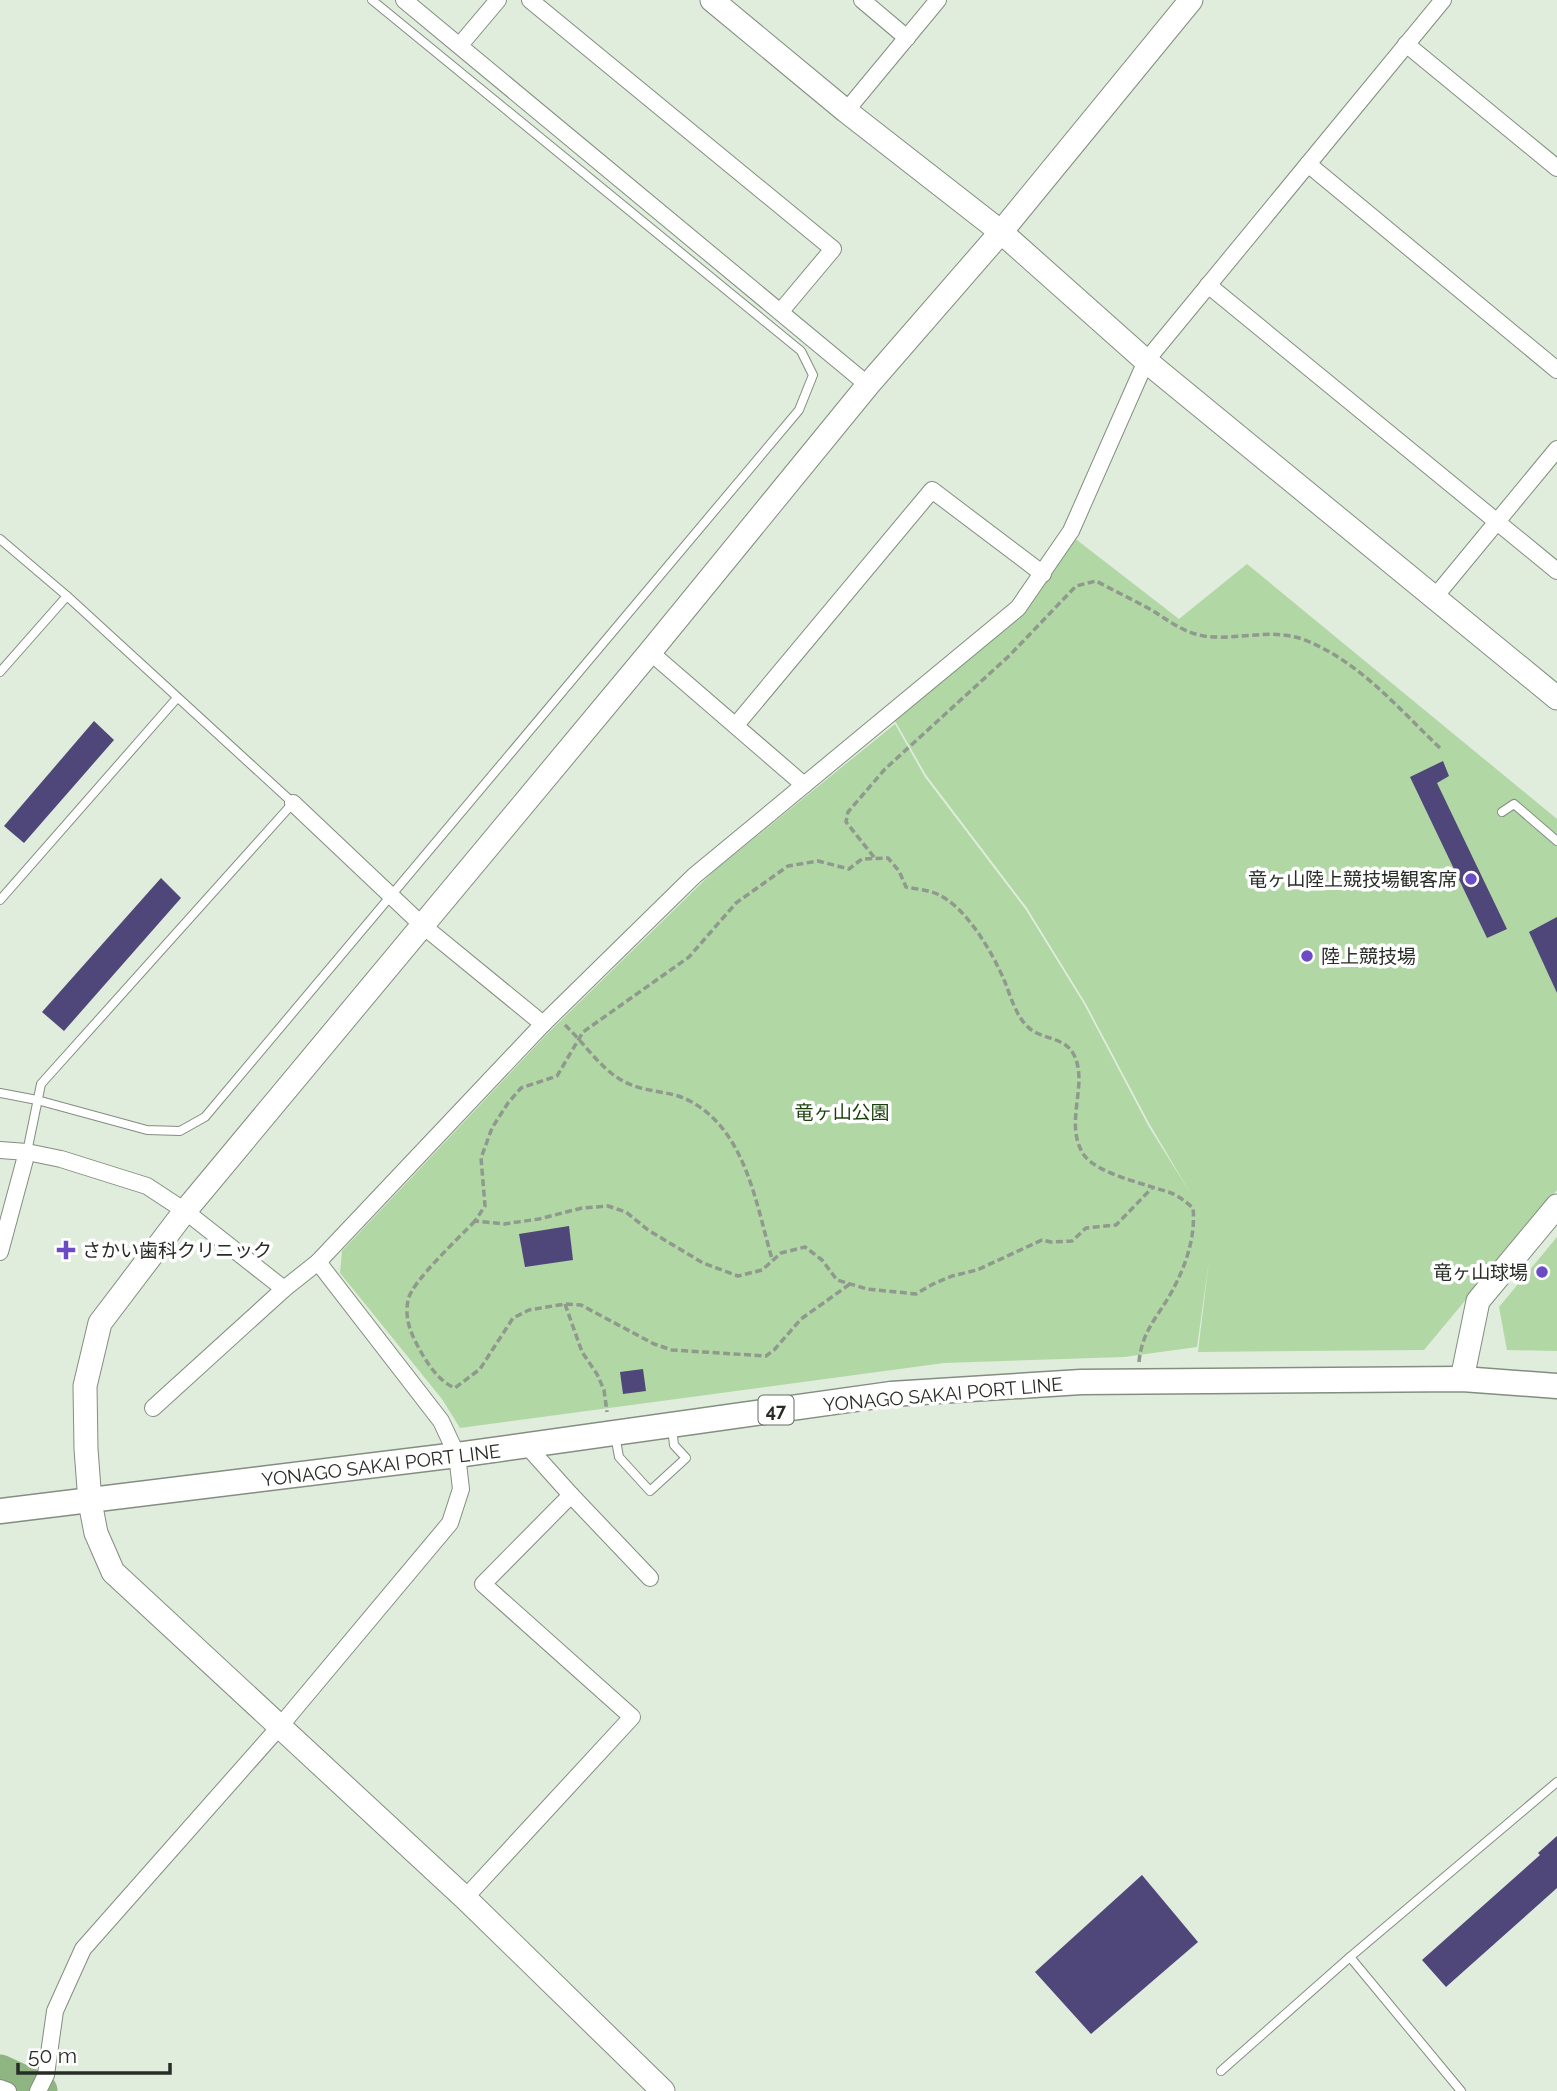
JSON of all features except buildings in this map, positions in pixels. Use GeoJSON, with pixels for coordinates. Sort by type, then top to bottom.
{"type":"FeatureCollection","features":[{"type":"Feature","properties":{"kind":"main road","name":"YONAGO SAKAI PORT LINE"},"geometry":{"type":"LineString","coordinates":[[0,1511],[527,1446],[611,1424],[672,1425],[891,1394],[1137,1381],[1462,1379],[1557,1386]]}},
{"type":"Feature","properties":{"kind":"street"},"geometry":{"type":"LineString","coordinates":[[404,0],[867,385]]}},
{"type":"Feature","properties":{"kind":"street"},"geometry":{"type":"LineString","coordinates":[[460,46],[498,0]]}},
{"type":"Feature","properties":{"kind":"street"},"geometry":{"type":"LineString","coordinates":[[530,0],[833,249],[781,311]]}},
{"type":"Feature","properties":{"kind":"street"},"geometry":{"type":"LineString","coordinates":[[712,0],[846,111],[1001,232],[1146,361],[1557,698]]}},
{"type":"Feature","properties":{"kind":"street"},"geometry":{"type":"LineString","coordinates":[[862,0],[907,38]]}},
{"type":"Feature","properties":{"kind":"street"},"geometry":{"type":"LineString","coordinates":[[846,111],[938,0]]}},
{"type":"Feature","properties":{"kind":"street"},"geometry":{"type":"LineString","coordinates":[[663,2091],[465,1898],[113,1572],[96,1533],[90,1502],[85,1386],[100,1323],[185,1211],[650,652],[867,385],[1001,232],[1191,0]]}},
{"type":"Feature","properties":{"kind":"street"},"geometry":{"type":"LineString","coordinates":[[153,1408],[284,1289],[318,1262],[548,1019],[694,876],[1018,608],[1071,531],[1146,361],[1443,0]]}},
{"type":"Feature","properties":{"kind":"street"},"geometry":{"type":"LineString","coordinates":[[1406,44],[1557,168]]}},
{"type":"Feature","properties":{"kind":"street"},"geometry":{"type":"LineString","coordinates":[[1308,164],[1557,370]]}},
{"type":"Feature","properties":{"kind":"street"},"geometry":{"type":"LineString","coordinates":[[1208,285],[1557,571]]}},
{"type":"Feature","properties":{"kind":"street"},"geometry":{"type":"LineString","coordinates":[[1434,598],[1557,449]]}},
{"type":"Feature","properties":{"kind":"street"},"geometry":{"type":"LineString","coordinates":[[736,725],[932,490],[1043,574]]}},
{"type":"Feature","properties":{"kind":"street"},"geometry":{"type":"LineString","coordinates":[[650,652],[804,785]]}},
{"type":"Feature","properties":{"kind":"street"},"geometry":{"type":"LineString","coordinates":[[293,803],[422,925],[548,1019]]}},
{"type":"Feature","properties":{"kind":"street"},"geometry":{"type":"LineString","coordinates":[[0,1150],[61,1159],[147,1186],[185,1211],[284,1289]]}},
{"type":"Feature","properties":{"kind":"street"},"geometry":{"type":"LineString","coordinates":[[0,1252],[27,1152]]}},
{"type":"Feature","properties":{"kind":"street"},"geometry":{"type":"LineString","coordinates":[[1462,1379],[1478,1301],[1557,1206]]}},
{"type":"Feature","properties":{"kind":"street"},"geometry":{"type":"LineString","coordinates":[[38,2091],[46,2075],[55,2011],[83,1949],[281,1725],[450,1523],[461,1489],[457,1455],[441,1421],[318,1262]]}},
{"type":"Feature","properties":{"kind":"street"},"geometry":{"type":"LineString","coordinates":[[527,1446],[650,1578]]}},
{"type":"Feature","properties":{"kind":"street"},"geometry":{"type":"LineString","coordinates":[[465,1898],[632,1717],[483,1584],[570,1494]]}},
{"type":"Feature","properties":{"kind":"street"},"geometry":{"type":"LineString","coordinates":[[0,2088],[8,2091]]}},
{"type":"Feature","properties":{"kind":"lane"},"geometry":{"type":"LineString","coordinates":[[0,1093],[37,1100],[147,1130],[180,1131],[205,1117],[799,410],[813,375],[801,351],[372,0]]}},
{"type":"Feature","properties":{"kind":"lane"},"geometry":{"type":"LineString","coordinates":[[0,539],[67,596],[293,803],[41,1084],[27,1152]]}},
{"type":"Feature","properties":{"kind":"lane"},"geometry":{"type":"LineString","coordinates":[[0,672],[67,596]]}},
{"type":"Feature","properties":{"kind":"lane"},"geometry":{"type":"LineString","coordinates":[[0,900],[177,698]]}},
{"type":"Feature","properties":{"kind":"lane"},"geometry":{"type":"LineString","coordinates":[[1502,812],[1514,804],[1557,841]]}},
{"type":"Feature","properties":{"kind":"lane"},"geometry":{"type":"LineString","coordinates":[[611,1424],[619,1457],[650,1490],[686,1458],[674,1446],[672,1425]]}},
{"type":"Feature","properties":{"kind":"lane"},"geometry":{"type":"LineString","coordinates":[[1221,2071],[1350,1957],[1557,1782]]}},
{"type":"Feature","properties":{"kind":"lane"},"geometry":{"type":"LineString","coordinates":[[1350,1957],[1461,2091]]}},
{"type":"Feature","properties":{"kind":"path"},"geometry":{"type":"LineString","coordinates":[[874,857],[846,822],[848,812],[884,769],[1010,655],[1076,586],[1096,581],[1181,630],[1206,636],[1268,633],[1302,639],[1355,667],[1441,749]]}},
{"type":"Feature","properties":{"kind":"path"},"geometry":{"type":"LineString","coordinates":[[851,1284],[801,1319],[766,1356],[672,1350],[654,1344],[581,1305],[565,1304],[529,1310],[513,1318],[480,1369],[455,1388],[446,1385],[424,1358],[410,1332],[408,1298],[418,1282],[475,1221],[485,1206],[481,1158],[492,1128],[521,1088],[557,1076],[583,1032],[690,957],[736,903],[788,866],[818,861],[849,869],[862,859],[874,857],[888,858],[899,871],[906,887],[936,894],[952,903],[993,955],[1025,1025],[1063,1042],[1075,1056],[1078,1076],[1074,1125],[1084,1155],[1095,1165],[1172,1194],[1193,1208],[1194,1230],[1185,1261],[1173,1290],[1148,1326],[1143,1339],[1137,1381]]}},
{"type":"Feature","properties":{"kind":"path"},"geometry":{"type":"LineString","coordinates":[[548,1019],[580,1038],[604,1067],[618,1078],[644,1090],[688,1100],[701,1108],[717,1124],[742,1159],[772,1261]]}},
{"type":"Feature","properties":{"kind":"path"},"geometry":{"type":"LineString","coordinates":[[475,1221],[504,1224],[539,1219],[582,1208],[608,1206],[626,1212],[648,1230],[702,1263],[738,1276],[762,1269],[781,1253],[805,1247],[822,1260],[837,1280],[867,1289],[916,1294],[933,1284],[977,1270],[1042,1240],[1072,1241],[1086,1228],[1116,1226],[1152,1188]]}},
{"type":"Feature","properties":{"kind":"path"},"geometry":{"type":"LineString","coordinates":[[565,1304],[582,1352],[604,1390],[611,1424]]}},
{"type":"Feature","properties":{"kind":"green space","name":"竜ヶ山公園"},"geometry":{"type":"Polygon","coordinates":[[[1073,537],[1179,619],[1247,564],[1557,819],[1557,1190],[1424,1350],[1198,1352],[1209,1260],[1197,1347],[1124,1357],[944,1363],[460,1428],[442,1399],[340,1273],[342,1251],[547,1034],[715,870],[895,724],[925,777],[1026,910],[1084,1004],[1149,1127],[1191,1194],[1150,1125],[1086,1004],[1027,908],[926,775],[894,719],[1021,613],[1073,537]]]}},
{"type":"Feature","properties":{"kind":"green space","name":"竜ヶ山球場"},"geometry":{"type":"Polygon","coordinates":[[[1557,1237],[1557,1351],[1507,1350],[1499,1307],[1557,1237]]]}},
{"type":"Feature","properties":{"kind":"waterway"},"geometry":{"type":"LineString","coordinates":[[0,2073],[39,2091]]}},
{"type":"Feature","properties":{"kind":"place","name":"竜ヶ山陸上競技場観客席"},"geometry":{"type":"Point","coordinates":[1471,879]}},
{"type":"Feature","properties":{"kind":"place","name":"陸上競技場"},"geometry":{"type":"Point","coordinates":[1307,956]}},
{"type":"Feature","properties":{"kind":"place","name":"さかい歯科クリニック"},"geometry":{"type":"Point","coordinates":[66,1250]}},
{"type":"Feature","properties":{"kind":"place","name":"竜ヶ山球場"},"geometry":{"type":"Point","coordinates":[1542,1272]}}]}
